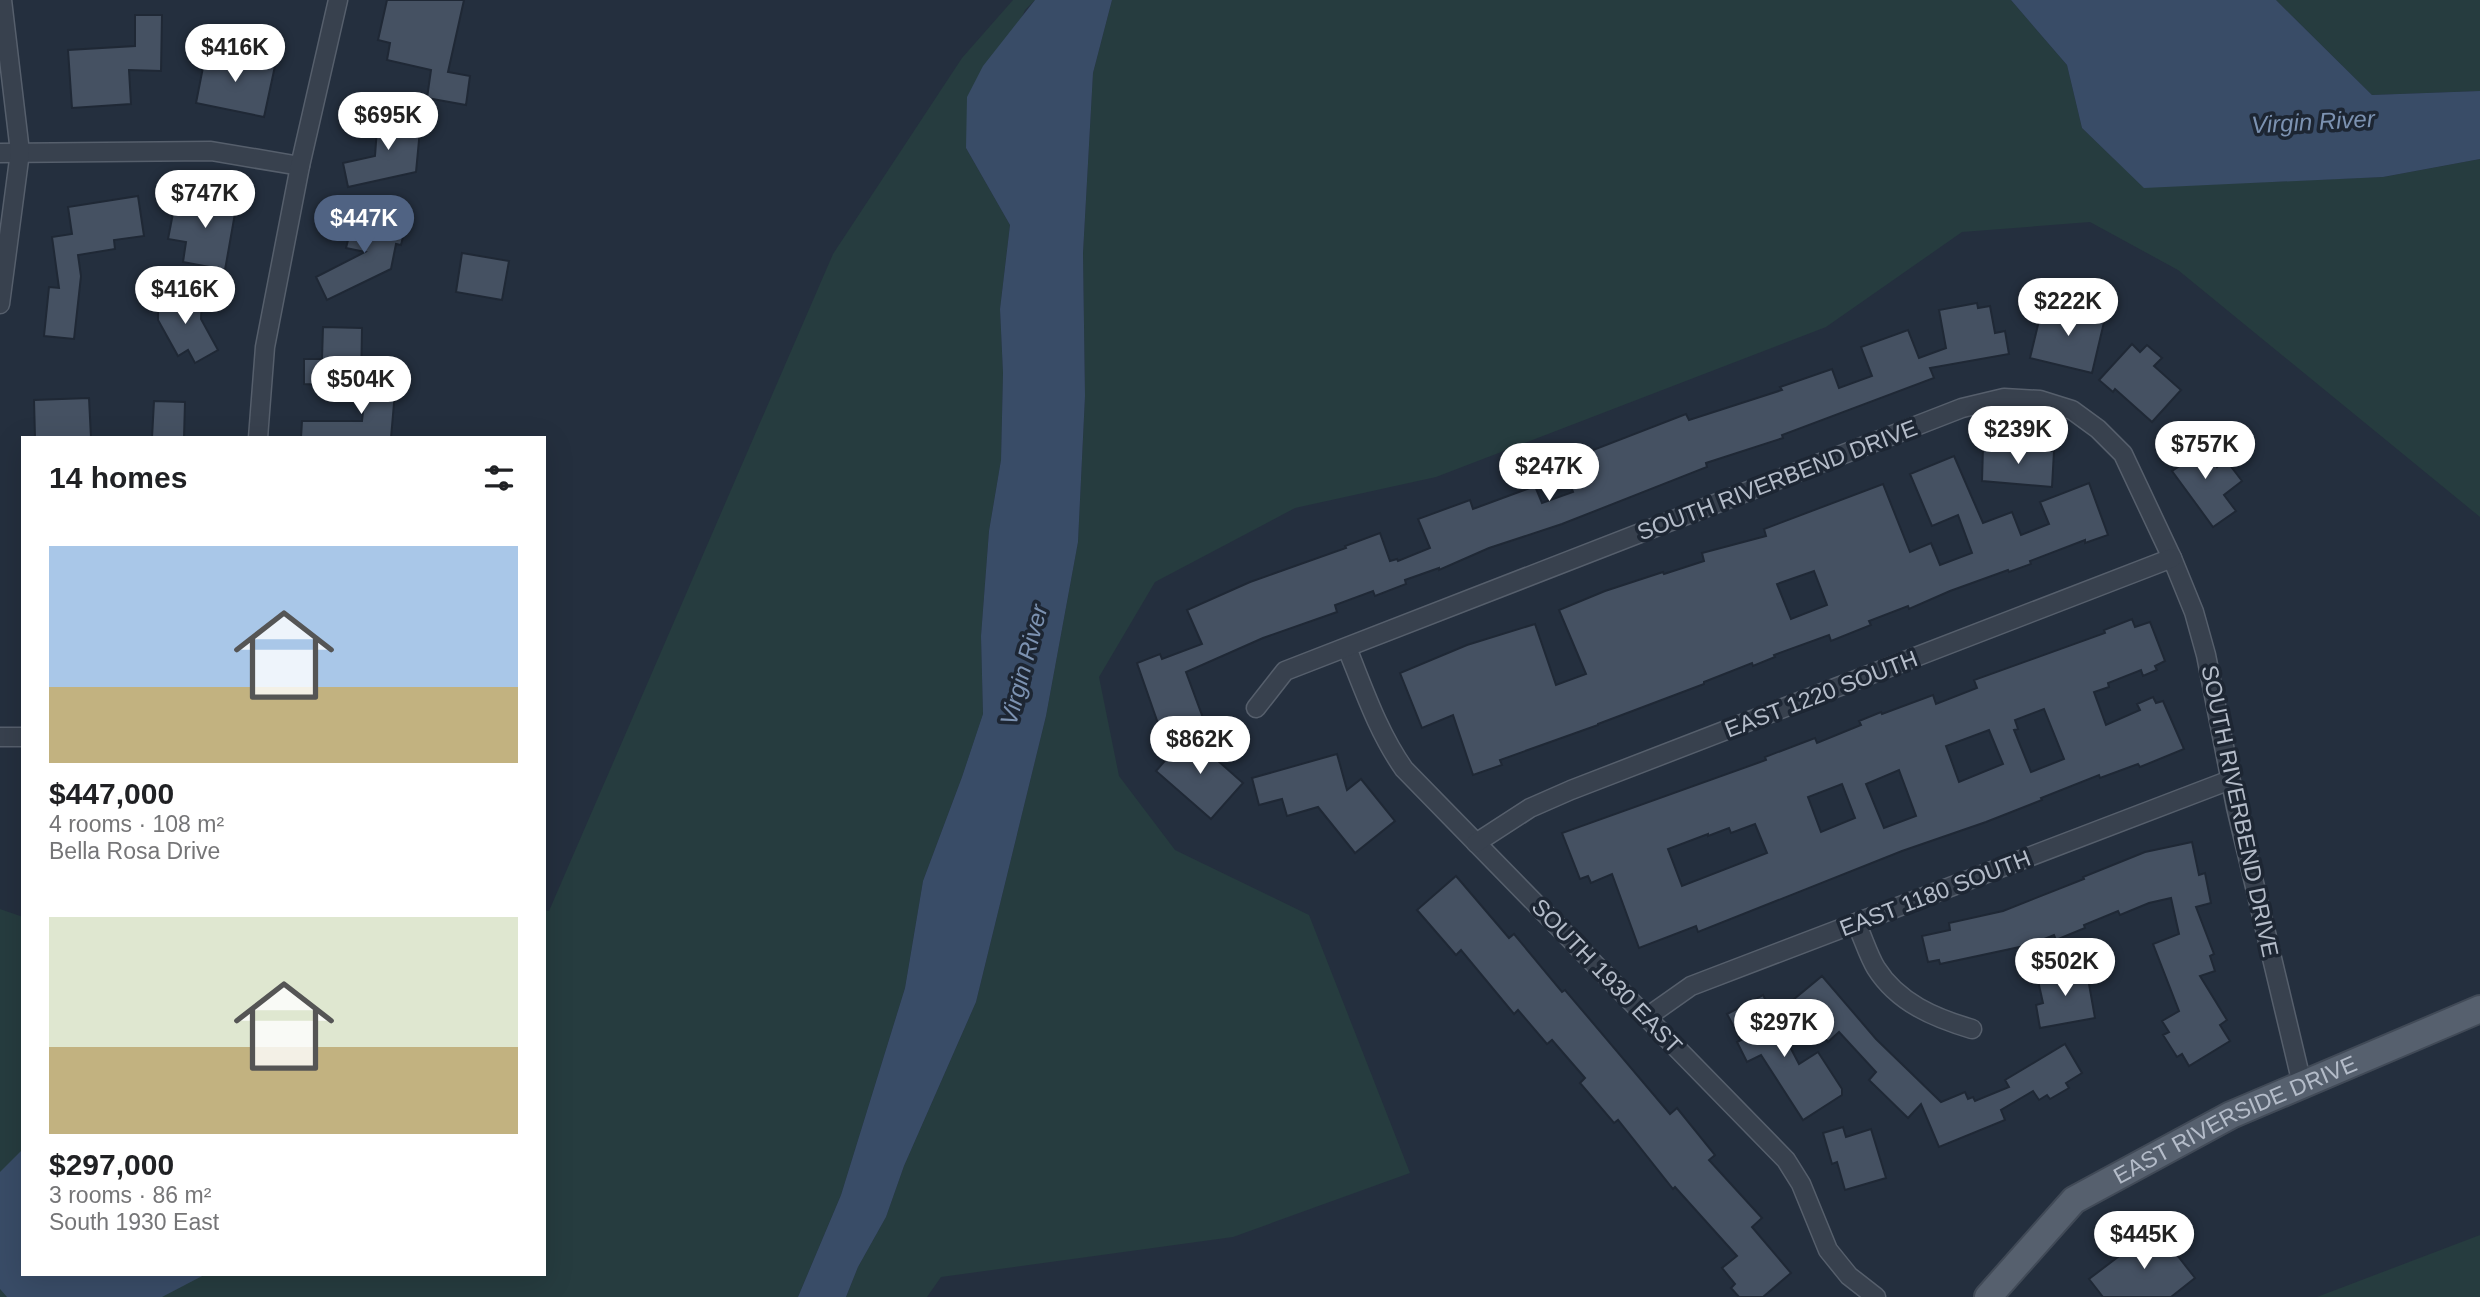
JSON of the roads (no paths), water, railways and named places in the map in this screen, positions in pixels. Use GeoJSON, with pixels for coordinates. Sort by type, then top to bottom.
{"type":"FeatureCollection","features":[{"type":"Feature","properties":{"kind":"main road","name":"EAST RIVERSIDE DRIVE"},"geometry":{"type":"LineString","coordinates":[[1988,1297],[2074,1200],[2231,1115],[2480,1009]]}},
{"type":"Feature","properties":{"kind":"street"},"geometry":{"type":"LineString","coordinates":[[0,304],[20,152],[2,0]]}},
{"type":"Feature","properties":{"kind":"street"},"geometry":{"type":"LineString","coordinates":[[258,436],[265,347],[300,166],[338,0]]}},
{"type":"Feature","properties":{"kind":"street"},"geometry":{"type":"LineString","coordinates":[[0,153],[211,151],[300,166]]}},
{"type":"Feature","properties":{"kind":"street","name":"SOUTH RIVERBEND DRIVE"},"geometry":{"type":"LineString","coordinates":[[1256,708],[1285,671],[1962,408],[2004,398],[2040,400],[2072,410],[2098,429],[2123,454],[2194,612],[2206,655],[2230,780],[2302,1084]]}},
{"type":"Feature","properties":{"kind":"street","name":"EAST 1220 SOUTH"},"geometry":{"type":"LineString","coordinates":[[1476,842],[1530,808],[1571,790],[2172,558]]}},
{"type":"Feature","properties":{"kind":"street","name":"SOUTH 1930 EAST"},"geometry":{"type":"LineString","coordinates":[[1348,648],[1376,722],[1404,769],[1786,1160],[1801,1184],[1828,1250],[1849,1276],[1877,1297]]}},
{"type":"Feature","properties":{"kind":"street"},"geometry":{"type":"LineString","coordinates":[[0,737],[21,737]]}},
{"type":"Feature","properties":{"kind":"street","name":"EAST 1180 SOUTH"},"geometry":{"type":"LineString","coordinates":[[1647,1017],[1691,986],[2230,780]]}},
{"type":"Feature","properties":{"kind":"street"},"geometry":{"type":"LineString","coordinates":[[1856,923],[1877,969],[1904,999],[1936,1018],[1972,1030]]}},
{"type":"Feature","properties":{"kind":"water","name":"Virgin River"},"geometry":{"type":"Polygon","coordinates":[[[1035,0],[1112,0],[1093,73],[1083,253],[1085,396],[1078,542],[1046,716],[976,1002],[904,1166],[886,1217],[858,1267],[846,1297],[798,1297],[841,1195],[905,988],[923,881],[983,714],[981,636],[989,531],[1001,460],[1003,373],[1000,309],[1010,225],[966,148],[967,97],[983,66],[1035,0]]]}},
{"type":"Feature","properties":{"kind":"water","name":"Virgin River"},"geometry":{"type":"Polygon","coordinates":[[[2011,0],[2276,0],[2372,95],[2480,91],[2480,159],[2383,177],[2144,188],[2082,128],[2067,65],[2011,0]]]}},
{"type":"Feature","properties":{"kind":"water"},"geometry":{"type":"Polygon","coordinates":[[[21,1151],[21,1276],[202,1276],[162,1297],[7,1297],[0,1289],[0,1172],[21,1151]]]}}]}
